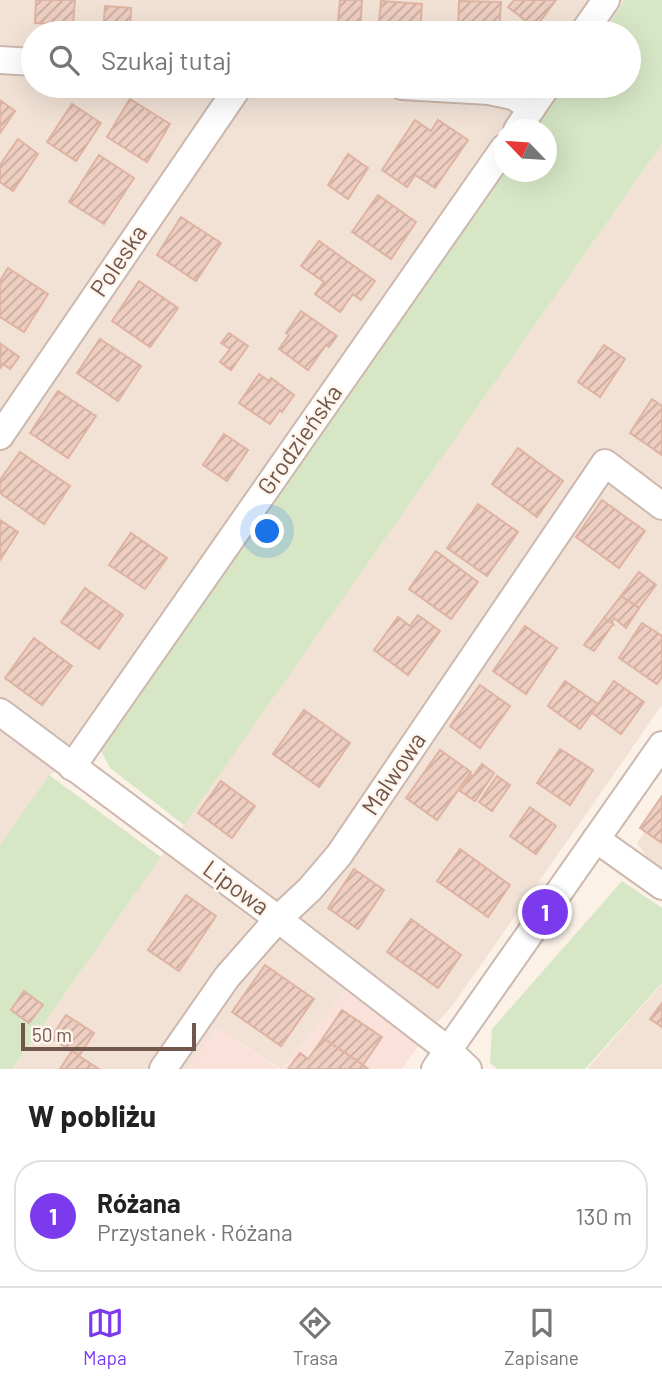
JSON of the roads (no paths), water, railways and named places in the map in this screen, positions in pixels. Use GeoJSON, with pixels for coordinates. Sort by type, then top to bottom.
{"type":"FeatureCollection","features":[{"type":"Feature","properties":{"kind":"street"},"geometry":{"type":"LineString","coordinates":[[591,21],[606,0]]}},
{"type":"Feature","properties":{"kind":"street"},"geometry":{"type":"LineString","coordinates":[[0,60],[21,61]]}},
{"type":"Feature","properties":{"kind":"street","name":"Poleska"},"geometry":{"type":"LineString","coordinates":[[0,436],[231,98]]}},
{"type":"Feature","properties":{"kind":"street"},"geometry":{"type":"LineString","coordinates":[[516,98],[532,108]]}},
{"type":"Feature","properties":{"kind":"street"},"geometry":{"type":"LineString","coordinates":[[524,119],[539,98]]}},
{"type":"Feature","properties":{"kind":"street","name":"Grodzieńska"},"geometry":{"type":"LineString","coordinates":[[72,766],[494,164]]}},
{"type":"Feature","properties":{"kind":"street","name":"Malwowa"},"geometry":{"type":"LineString","coordinates":[[163,1069],[227,977],[340,855],[605,463],[662,506]]}},
{"type":"Feature","properties":{"kind":"street","name":"Lipowa"},"geometry":{"type":"LineString","coordinates":[[0,712],[278,919],[441,1060],[468,1069]]}},
{"type":"Feature","properties":{"kind":"street"},"geometry":{"type":"LineString","coordinates":[[441,1060],[662,745]]}},
{"type":"Feature","properties":{"kind":"street"},"geometry":{"type":"LineString","coordinates":[[596,839],[662,886]]}},
{"type":"Feature","properties":{"kind":"place","name":"Różana"},"geometry":{"type":"Point","coordinates":[545,912]}}]}
